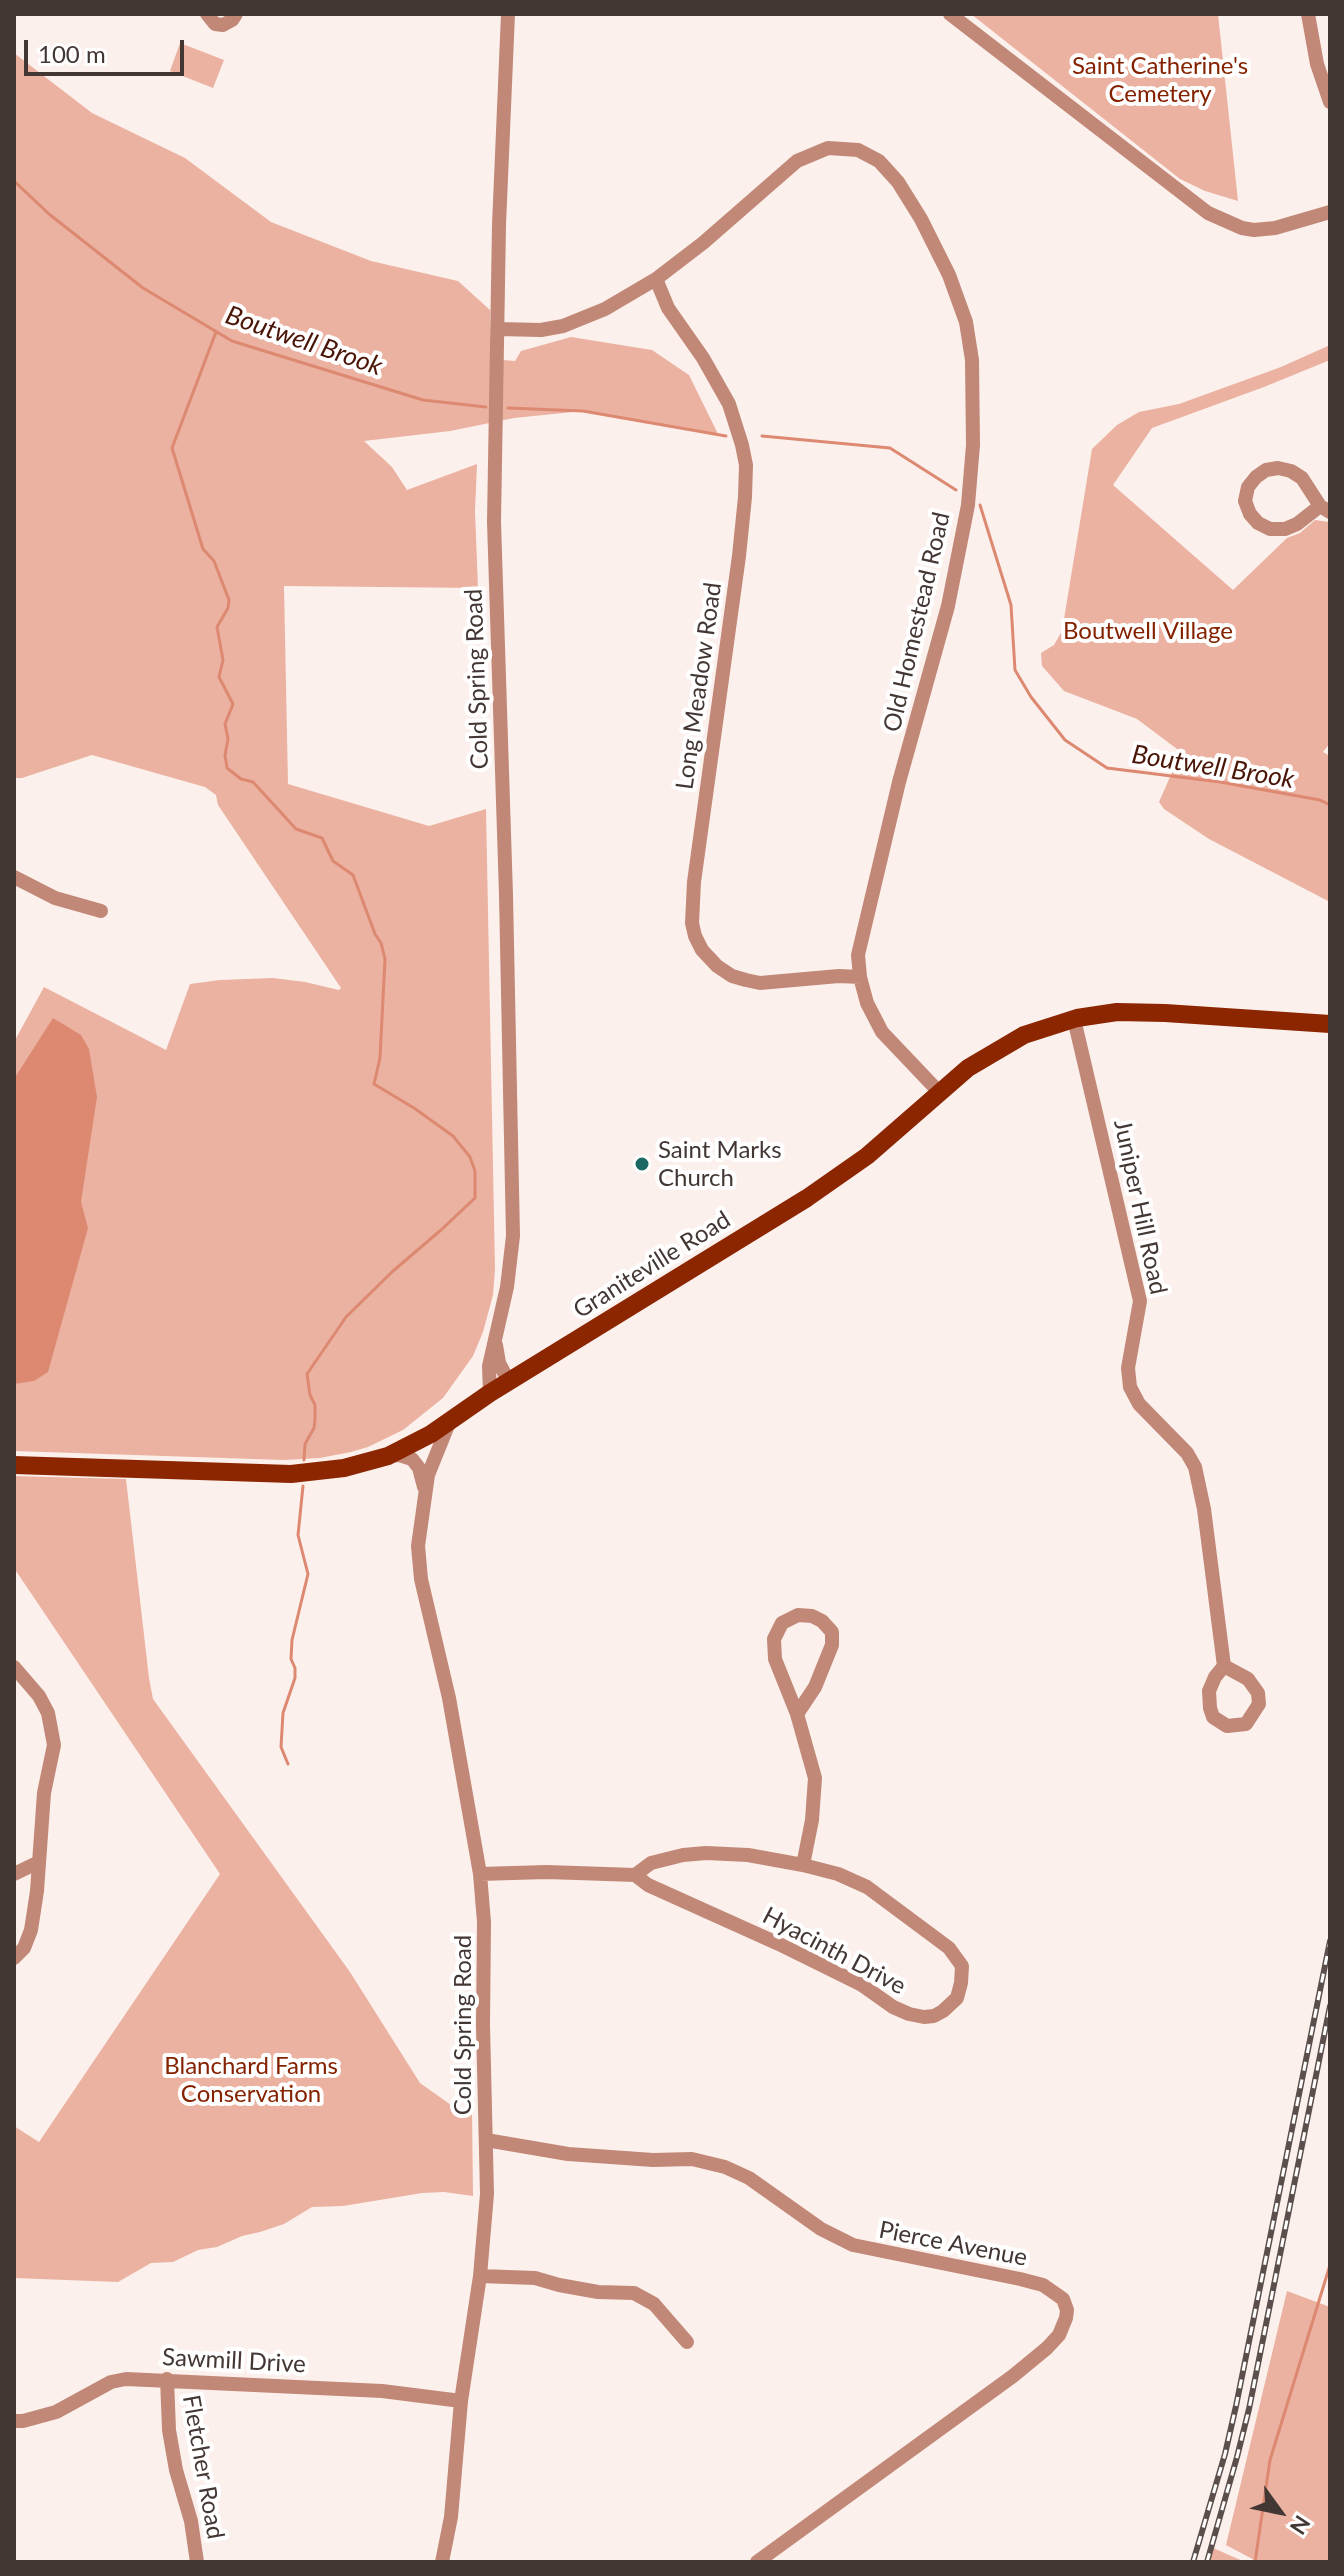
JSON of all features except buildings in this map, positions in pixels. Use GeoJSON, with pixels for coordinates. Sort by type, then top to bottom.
{"type":"FeatureCollection","features":[{"type":"Feature","properties":{"kind":"main road","name":"Graniteville Road"},"geometry":{"type":"LineString","coordinates":[[14,1465],[291,1474],[344,1468],[388,1456],[449,1423],[490,1393],[830,1182],[883,1143],[968,1068],[1039,1029],[1093,1015],[1139,1011],[1330,1024]]}},
{"type":"Feature","properties":{"kind":"street"},"geometry":{"type":"LineString","coordinates":[[207,14],[215,24],[223,25],[236,14]]}},
{"type":"Feature","properties":{"kind":"street","name":"Cold Spring Road"},"geometry":{"type":"LineString","coordinates":[[490,1393],[489,1366],[507,1287],[513,1236],[494,522],[499,225],[508,14]]}},
{"type":"Feature","properties":{"kind":"street"},"geometry":{"type":"LineString","coordinates":[[950,14],[1208,213],[1254,230],[1275,228],[1330,212]]}},
{"type":"Feature","properties":{"kind":"street"},"geometry":{"type":"LineString","coordinates":[[1308,14],[1317,64],[1330,102]]}},
{"type":"Feature","properties":{"kind":"street","name":"Old Homestead Road"},"geometry":{"type":"LineString","coordinates":[[498,329],[541,330],[580,320],[656,279],[703,243],[797,161],[828,148],[870,155],[890,171],[934,243],[966,322],[972,360],[973,445],[968,505],[948,606],[899,782],[860,941],[860,977],[867,1003],[882,1032],[939,1092]]}},
{"type":"Feature","properties":{"kind":"street","name":"Long Meadow Road"},"geometry":{"type":"LineString","coordinates":[[656,279],[668,308],[703,358],[729,404],[746,465],[739,556],[694,882],[692,923],[695,936],[702,950],[717,966],[732,976],[746,980],[760,983],[860,977]]}},
{"type":"Feature","properties":{"kind":"street"},"geometry":{"type":"LineString","coordinates":[[1278,468],[1302,478],[1325,509],[1285,529],[1270,529],[1258,523],[1245,501],[1248,487],[1256,477],[1266,470],[1278,468]]}},
{"type":"Feature","properties":{"kind":"street"},"geometry":{"type":"LineString","coordinates":[[14,877],[55,898],[101,911]]}},
{"type":"Feature","properties":{"kind":"street","name":"Juniper Hill Road"},"geometry":{"type":"LineString","coordinates":[[1074,1019],[1140,1301],[1128,1368],[1130,1387],[1139,1404],[1187,1453],[1195,1467],[1204,1509],[1224,1666]]}},
{"type":"Feature","properties":{"kind":"street","name":"Cold Spring Road"},"geometry":{"type":"LineString","coordinates":[[496,1340],[499,1363],[509,1382]]}},
{"type":"Feature","properties":{"kind":"street","name":"Cold Spring Road"},"geometry":{"type":"LineString","coordinates":[[442,2562],[451,2517],[461,2401],[480,2276],[487,2194],[484,1922],[480,1874],[449,1698],[421,1579],[418,1546],[424,1490],[449,1423]]}},
{"type":"Feature","properties":{"kind":"street"},"geometry":{"type":"LineString","coordinates":[[388,1456],[406,1456],[416,1463],[424,1490]]}},
{"type":"Feature","properties":{"kind":"street"},"geometry":{"type":"LineString","coordinates":[[797,1714],[815,1687],[832,1645],[832,1632],[812,1616],[798,1615],[782,1623],[774,1639],[775,1659],[797,1714],[815,1778],[812,1820],[803,1865]]}},
{"type":"Feature","properties":{"kind":"street"},"geometry":{"type":"LineString","coordinates":[[14,1667],[39,1696],[48,1713],[54,1745],[44,1793],[31,1930],[24,1948],[14,1958]]}},
{"type":"Feature","properties":{"kind":"street","name":"Hyacinth Drive"},"geometry":{"type":"LineString","coordinates":[[480,1874],[547,1872],[635,1875],[648,1885],[862,1985],[893,2007],[909,2014],[934,2016],[957,1998],[962,1966],[949,1948],[867,1887],[838,1874],[748,1855],[706,1853],[651,1863],[635,1875]]}},
{"type":"Feature","properties":{"kind":"street"},"geometry":{"type":"LineString","coordinates":[[14,1874],[39,1862]]}},
{"type":"Feature","properties":{"kind":"street","name":"Pierce Avenue"},"geometry":{"type":"LineString","coordinates":[[486,2140],[568,2154],[653,2160],[692,2159],[725,2167],[749,2178],[821,2229],[853,2245],[1020,2279],[1043,2285],[1063,2299],[1066,2318],[1059,2335],[1047,2348],[757,2562]]}},
{"type":"Feature","properties":{"kind":"street"},"geometry":{"type":"LineString","coordinates":[[480,2276],[535,2278],[598,2292],[634,2293],[654,2304],[687,2342]]}},
{"type":"Feature","properties":{"kind":"street","name":"Sawmill Drive"},"geometry":{"type":"LineString","coordinates":[[14,2421],[56,2412],[111,2382],[126,2379],[382,2391],[461,2401]]}},
{"type":"Feature","properties":{"kind":"street","name":"Fletcher Road"},"geometry":{"type":"LineString","coordinates":[[167,2379],[169,2430],[176,2470],[191,2521],[197,2562]]}},
{"type":"Feature","properties":{"kind":"green space","name":"Saint Catherine's Cemetery"},"geometry":{"type":"Polygon","coordinates":[[[971,14],[1218,14],[1238,201],[1180,179],[971,14]]]}},
{"type":"Feature","properties":{"kind":"green space"},"geometry":{"type":"Polygon","coordinates":[[[180,43],[224,60],[213,88],[170,71],[180,43]]]}},
{"type":"Feature","properties":{"kind":"green space"},"geometry":{"type":"Polygon","coordinates":[[[14,53],[92,113],[185,158],[271,222],[371,261],[458,281],[490,310],[490,359],[515,361],[521,351],[571,337],[652,350],[689,375],[718,434],[583,411],[514,418],[450,431],[364,441],[392,467],[407,490],[477,464],[478,588],[284,586],[288,784],[429,826],[486,809],[493,1295],[473,1356],[443,1398],[403,1430],[351,1452],[284,1460],[14,1451],[14,1042],[44,987],[166,1050],[190,984],[273,978],[341,988],[218,805],[216,795],[205,787],[92,755],[14,778],[14,53]]]}},
{"type":"Feature","properties":{"kind":"green space","name":"Boutwell Village"},"geometry":{"type":"Polygon","coordinates":[[[1330,345],[1330,360],[1152,428],[1113,485],[1233,590],[1287,538],[1300,533],[1315,520],[1330,522],[1330,743],[1323,752],[1330,756],[1330,902],[1209,839],[1164,809],[1159,802],[1181,752],[1137,719],[1064,691],[1042,666],[1041,653],[1054,645],[1062,631],[1092,449],[1117,425],[1139,412],[1179,404],[1281,367],[1330,345]]]}},
{"type":"Feature","properties":{"kind":"green space","name":"Blanchard Farms Conservation"},"geometry":{"type":"Polygon","coordinates":[[[14,1476],[126,1479],[153,1699],[350,1972],[420,2083],[451,2105],[472,2112],[473,2196],[422,2193],[343,2206],[312,2207],[284,2224],[217,2247],[198,2250],[173,2262],[151,2263],[118,2282],[14,2278],[14,2126],[39,2142],[220,1874],[14,1568],[14,1476]]]}},
{"type":"Feature","properties":{"kind":"green space"},"geometry":{"type":"Polygon","coordinates":[[[1287,2291],[1330,2307],[1330,2562],[1258,2562],[1226,2545],[1287,2291]]]}},
{"type":"Feature","properties":{"kind":"green space"},"geometry":{"type":"Polygon","coordinates":[[[1211,2547],[1245,2562],[1207,2562],[1211,2547]]]}},
{"type":"Feature","properties":{"kind":"shaded area"},"geometry":{"type":"Polygon","coordinates":[[[53,1018],[81,1035],[89,1049],[97,1097],[81,1202],[88,1228],[48,1372],[34,1381],[14,1384],[14,1079],[53,1018]]]}},
{"type":"Feature","properties":{"kind":"waterway","name":"Boutwell Brook"},"geometry":{"type":"LineString","coordinates":[[14,181],[49,214],[143,288],[232,341],[423,400],[486,407]]}},
{"type":"Feature","properties":{"kind":"waterway"},"geometry":{"type":"LineString","coordinates":[[216,332],[172,448],[203,549],[214,561],[229,600],[217,627],[223,660],[219,677],[233,704],[225,724],[227,768],[241,779],[253,782],[296,829],[322,838],[333,861],[353,875],[385,959],[380,1058],[374,1084],[453,1136],[470,1157],[475,1171],[475,1198],[346,1317],[307,1374],[315,1405],[315,1420],[305,1444],[304,1460]]}},
{"type":"Feature","properties":{"kind":"waterway","name":"Boutwell Brook"},"geometry":{"type":"LineString","coordinates":[[508,408],[583,411],[726,436]]}},
{"type":"Feature","properties":{"kind":"waterway","name":"Boutwell Brook"},"geometry":{"type":"LineString","coordinates":[[762,436],[890,448],[956,490]]}},
{"type":"Feature","properties":{"kind":"waterway","name":"Boutwell Brook"},"geometry":{"type":"LineString","coordinates":[[980,505],[1011,605],[1015,670],[1031,697],[1065,740],[1107,768],[1220,782],[1320,800],[1330,805]]}},
{"type":"Feature","properties":{"kind":"waterway"},"geometry":{"type":"LineString","coordinates":[[288,1764],[281,1747],[283,1713],[295,1678],[291,1659],[292,1640],[308,1574],[298,1535],[303,1486]]}},
{"type":"Feature","properties":{"kind":"waterway"},"geometry":{"type":"LineString","coordinates":[[1255,2562],[1270,2460],[1330,2265]]}},
{"type":"Feature","properties":{"kind":"railway"},"geometry":{"type":"LineString","coordinates":[[1193,2562],[1236,2406],[1330,1941]]}},
{"type":"Feature","properties":{"kind":"railway"},"geometry":{"type":"LineString","coordinates":[[1207,2562],[1249,2409],[1330,2006]]}},
{"type":"Feature","properties":{"kind":"place","name":"Saint Marks Church"},"geometry":{"type":"Point","coordinates":[642,1164]}}]}
